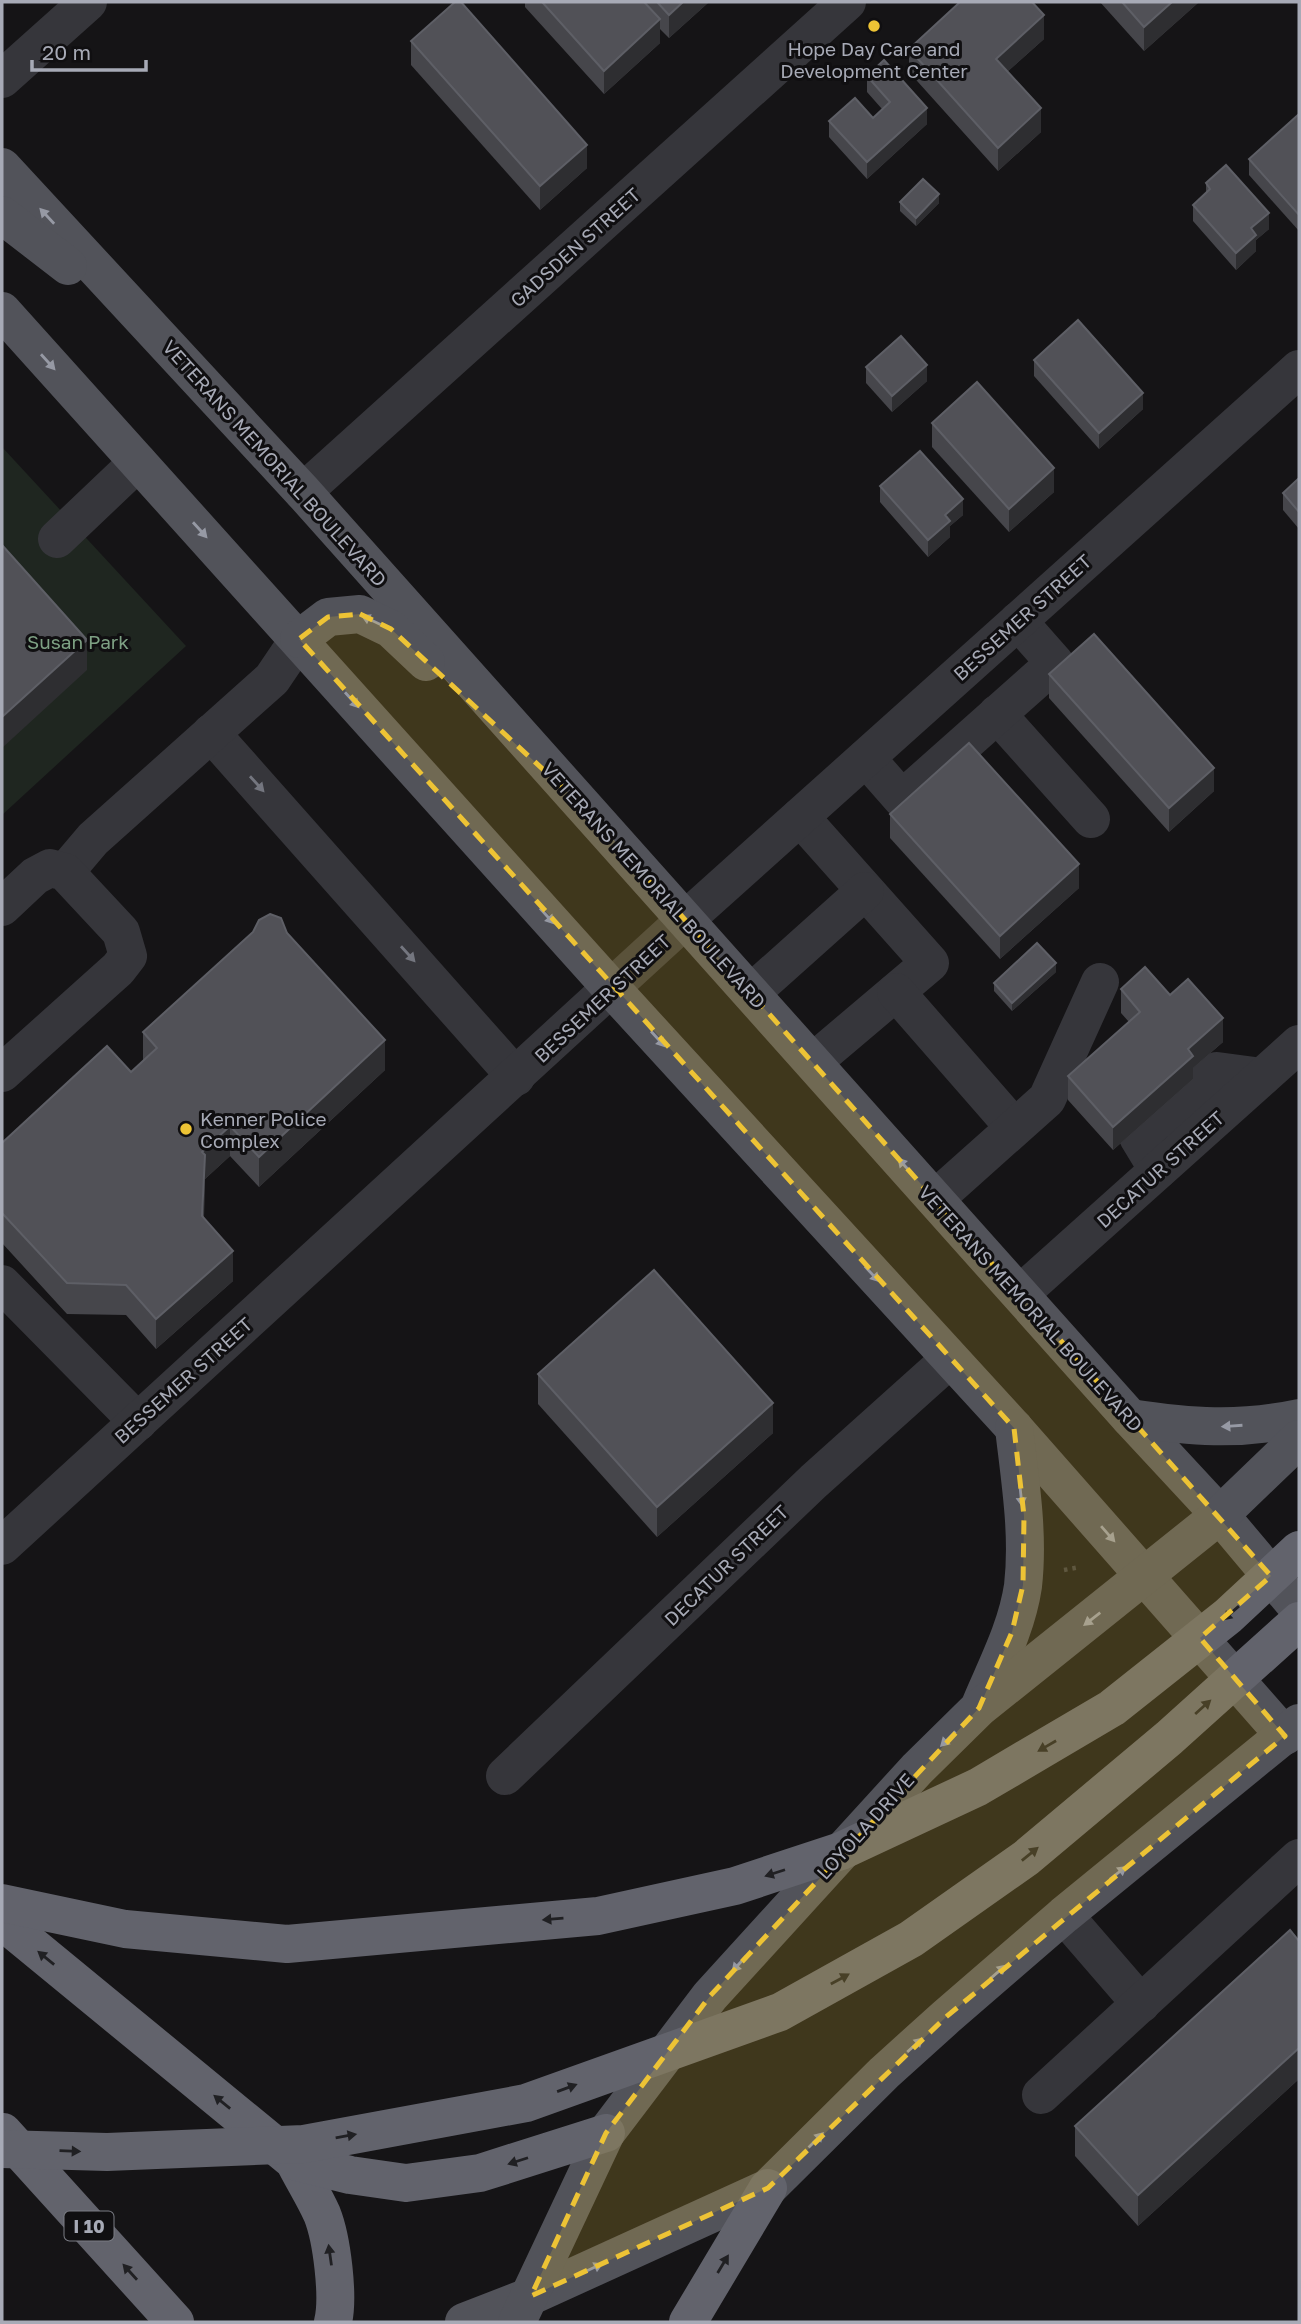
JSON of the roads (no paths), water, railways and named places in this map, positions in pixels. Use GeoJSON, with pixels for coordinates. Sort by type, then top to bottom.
{"type":"FeatureCollection","features":[{"type":"Feature","properties":{"kind":"highway"},"geometry":{"type":"LineString","coordinates":[[2,1903],[125,1929],[287,1944],[598,1916],[735,1886],[841,1851],[966,1793],[1112,1708],[1228,1616],[1299,1550]]}},
{"type":"Feature","properties":{"kind":"highway"},"geometry":{"type":"LineString","coordinates":[[2,2149],[107,2152],[304,2144],[526,2103],[780,2012],[911,1939],[1026,1858],[1169,1738],[1299,1621]]}},
{"type":"Feature","properties":{"kind":"highway"},"geometry":{"type":"LineString","coordinates":[[2,1922],[294,2161],[323,2217],[331,2254],[335,2312],[332,2322]]}},
{"type":"Feature","properties":{"kind":"highway","name":"I 10"},"geometry":{"type":"LineString","coordinates":[[2,2130],[175,2322]]}},
{"type":"Feature","properties":{"kind":"highway"},"geometry":{"type":"LineString","coordinates":[[294,2161],[350,2175],[406,2183],[480,2173],[606,2133]]}},
{"type":"Feature","properties":{"kind":"highway"},"geometry":{"type":"LineString","coordinates":[[688,2322],[768,2188]]}},
{"type":"Feature","properties":{"kind":"main road","name":"VETERANS MEMORIAL BOULEVARD"},"geometry":{"type":"LineString","coordinates":[[2,167],[303,492],[1130,1418],[1220,1515],[1299,1609]]}},
{"type":"Feature","properties":{"kind":"main road"},"geometry":{"type":"LineString","coordinates":[[2,215],[151,328]]}},
{"type":"Feature","properties":{"kind":"main road"},"geometry":{"type":"LineString","coordinates":[[2,311],[612,989],[1294,1737],[1063,1915],[884,2073],[768,2188],[524,2309],[464,2322]]}},
{"type":"Feature","properties":{"kind":"main road"},"geometry":{"type":"LineString","coordinates":[[299,639],[328,617],[360,614],[391,629],[587,810]]}},
{"type":"Feature","properties":{"kind":"main road"},"geometry":{"type":"LineString","coordinates":[[1130,1418],[1201,1428],[1274,1423],[1299,1418]]}},
{"type":"Feature","properties":{"kind":"main road"},"geometry":{"type":"LineString","coordinates":[[979,1708],[1012,1632],[1023,1585],[1024,1516],[1014,1428]]}},
{"type":"Feature","properties":{"kind":"main road","name":"LOYOLA DRIVE"},"geometry":{"type":"LineString","coordinates":[[524,2309],[606,2133],[710,1996],[917,1769],[979,1708],[1146,1577],[1220,1515],[1299,1439]]}},
{"type":"Feature","properties":{"kind":"street"},"geometry":{"type":"LineString","coordinates":[[2,79],[88,2]]}},
{"type":"Feature","properties":{"kind":"street","name":"GADSDEN STREET"},"geometry":{"type":"LineString","coordinates":[[303,492],[847,2]]}},
{"type":"Feature","properties":{"kind":"street","name":"BESSEMER STREET"},"geometry":{"type":"LineString","coordinates":[[2,1546],[685,920],[1299,369]]}},
{"type":"Feature","properties":{"kind":"street"},"geometry":{"type":"LineString","coordinates":[[57,539],[138,462]]}},
{"type":"Feature","properties":{"kind":"street"},"geometry":{"type":"LineString","coordinates":[[866,758],[902,799],[1055,663],[1018,621]]}},
{"type":"Feature","properties":{"kind":"street"},"geometry":{"type":"LineString","coordinates":[[65,872],[93,839],[272,679],[299,639]]}},
{"type":"Feature","properties":{"kind":"street"},"geometry":{"type":"LineString","coordinates":[[997,714],[1091,819]]}},
{"type":"Feature","properties":{"kind":"street"},"geometry":{"type":"LineString","coordinates":[[211,733],[516,1077]]}},
{"type":"Feature","properties":{"kind":"street"},"geometry":{"type":"LineString","coordinates":[[800,817],[930,963],[813,1062]]}},
{"type":"Feature","properties":{"kind":"street"},"geometry":{"type":"LineString","coordinates":[[2,907],[35,876],[50,868],[65,872],[121,932],[128,956],[118,969],[2,1073]]}},
{"type":"Feature","properties":{"kind":"street"},"geometry":{"type":"LineString","coordinates":[[751,993],[865,891]]}},
{"type":"Feature","properties":{"kind":"street"},"geometry":{"type":"LineString","coordinates":[[935,1199],[1013,1126],[1047,1099],[1100,982]]}},
{"type":"Feature","properties":{"kind":"street"},"geometry":{"type":"LineString","coordinates":[[896,992],[1013,1126]]}},
{"type":"Feature","properties":{"kind":"street","name":"DECATUR STREET"},"geometry":{"type":"LineString","coordinates":[[1020,1294],[1299,1044]]}},
{"type":"Feature","properties":{"kind":"street"},"geometry":{"type":"LineString","coordinates":[[2,1284],[138,1422]]}},
{"type":"Feature","properties":{"kind":"street","name":"DECATUR STREET"},"geometry":{"type":"LineString","coordinates":[[505,1776],[814,1481],[950,1359]]}},
{"type":"Feature","properties":{"kind":"street"},"geometry":{"type":"LineString","coordinates":[[1041,2095],[1299,1858]]}},
{"type":"Feature","properties":{"kind":"street"},"geometry":{"type":"LineString","coordinates":[[1063,1915],[1141,2004]]}},
{"type":"Feature","properties":{"kind":"place","name":"Hope Day Care and Development Center"},"geometry":{"type":"Point","coordinates":[874,26]}},
{"type":"Feature","properties":{"kind":"place","name":"Kenner Police Complex"},"geometry":{"type":"Point","coordinates":[186,1129]}},
{"type":"Feature","properties":{"kind":"park label","name":"Susan Park"},"geometry":{"type":"Point","coordinates":[78,641]}}]}
